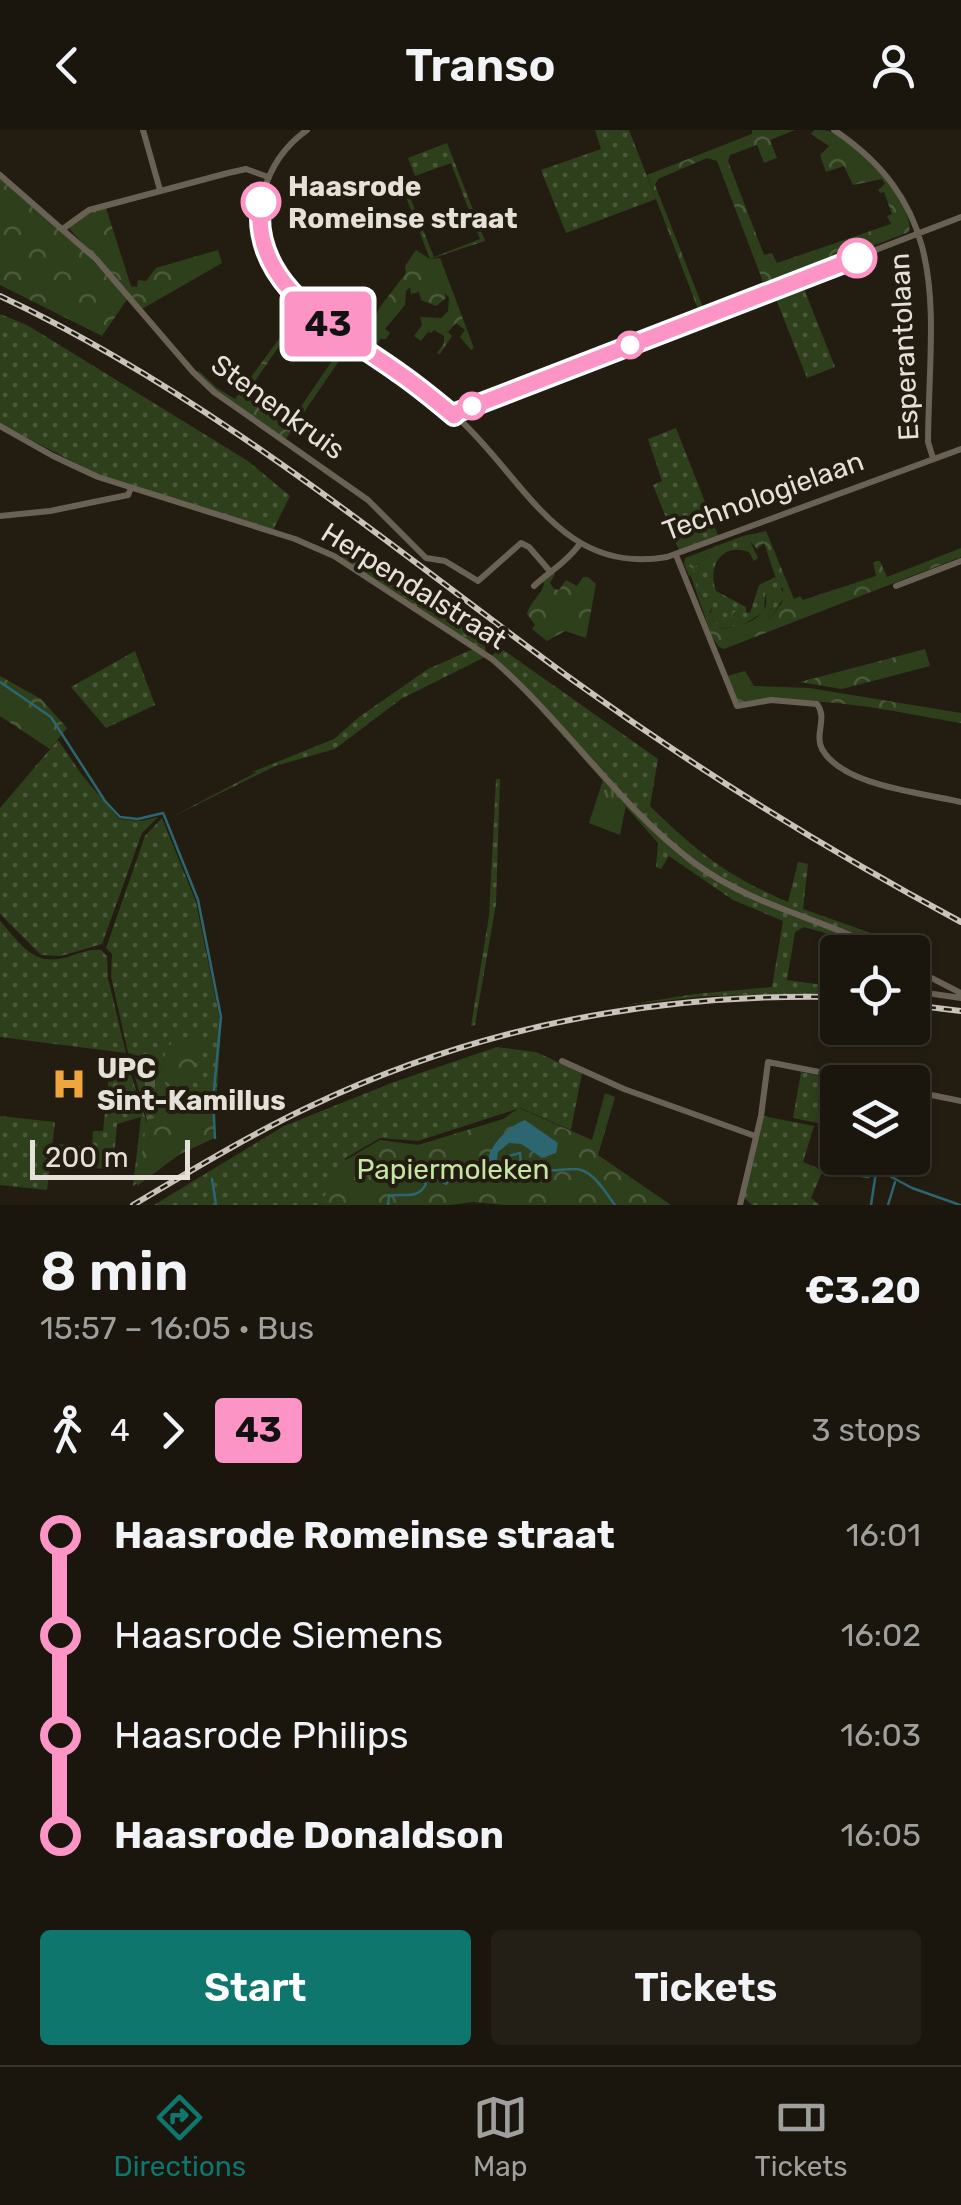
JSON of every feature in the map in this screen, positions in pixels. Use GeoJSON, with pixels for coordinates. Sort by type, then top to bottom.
{"type":"FeatureCollection","features":[{"type":"Feature","properties":{"kind":"street"},"geometry":{"type":"LineString","coordinates":[[143,130],[160,190]]}},
{"type":"Feature","properties":{"kind":"street"},"geometry":{"type":"LineString","coordinates":[[64,228],[81,213],[160,190],[246,169],[268,177],[284,151],[307,130]]}},
{"type":"Feature","properties":{"kind":"street","name":"Esperantolaan"},"geometry":{"type":"LineString","coordinates":[[834,130],[896,184],[920,233],[930,298],[928,442],[932,458]]}},
{"type":"Feature","properties":{"kind":"street","name":"Stenenkruis"},"geometry":{"type":"LineString","coordinates":[[0,175],[64,228],[109,273],[192,372],[214,392],[368,500],[426,558],[446,561],[478,581],[522,544],[548,569]]}},
{"type":"Feature","properties":{"kind":"street","name":"Technologielaan"},"geometry":{"type":"LineString","coordinates":[[268,177],[261,199],[260,227],[270,261],[286,286],[322,320],[454,416],[542,512],[579,544],[601,554],[634,561],[676,554],[932,458],[961,452]]}},
{"type":"Feature","properties":{"kind":"street"},"geometry":{"type":"LineString","coordinates":[[454,416],[961,217]]}},
{"type":"Feature","properties":{"kind":"street","name":"Herpendalstraat"},"geometry":{"type":"LineString","coordinates":[[0,426],[53,456],[131,488],[294,538],[351,566],[492,659],[608,782],[692,861],[742,894],[850,935]]}},
{"type":"Feature","properties":{"kind":"street"},"geometry":{"type":"LineString","coordinates":[[0,516],[128,496],[131,488]]}},
{"type":"Feature","properties":{"kind":"street"},"geometry":{"type":"LineString","coordinates":[[534,586],[579,544]]}},
{"type":"Feature","properties":{"kind":"street"},"geometry":{"type":"LineString","coordinates":[[676,554],[737,706],[771,700],[817,704],[823,714],[819,742],[829,759],[861,779],[961,802]]}},
{"type":"Feature","properties":{"kind":"street"},"geometry":{"type":"LineString","coordinates":[[896,586],[961,561]]}},
{"type":"Feature","properties":{"kind":"street"},"geometry":{"type":"LineString","coordinates":[[930,978],[961,996]]}},
{"type":"Feature","properties":{"kind":"street"},"geometry":{"type":"LineString","coordinates":[[930,993],[961,996]]}},
{"type":"Feature","properties":{"kind":"street"},"geometry":{"type":"LineString","coordinates":[[562,1061],[624,1090],[755,1136]]}},
{"type":"Feature","properties":{"kind":"street"},"geometry":{"type":"LineString","coordinates":[[740,1205],[768,1062],[820,1072]]}},
{"type":"Feature","properties":{"kind":"street"},"geometry":{"type":"LineString","coordinates":[[930,1095],[961,1101]]}},
{"type":"Feature","properties":{"kind":"green space"},"geometry":{"type":"Polygon","coordinates":[[[595,130],[629,130],[656,199],[566,233],[541,170],[601,149],[595,130]]]}},
{"type":"Feature","properties":{"kind":"green space"},"geometry":{"type":"Polygon","coordinates":[[[752,130],[795,130],[770,140],[777,158],[764,163],[757,145],[730,155],[728,161],[764,255],[772,253],[777,263],[891,224],[887,216],[892,214],[884,192],[878,190],[885,184],[882,179],[853,185],[844,166],[826,172],[820,155],[829,146],[811,134],[814,130],[840,137],[868,160],[894,190],[909,220],[909,232],[765,287],[717,161],[707,158],[658,179],[655,185],[704,310],[699,312],[647,175],[752,134],[752,130]]]}},
{"type":"Feature","properties":{"kind":"green space"},"geometry":{"type":"Polygon","coordinates":[[[447,143],[485,241],[430,259],[399,179],[402,178],[434,257],[480,239],[451,163],[415,176],[408,158],[447,143]]]}},
{"type":"Feature","properties":{"kind":"green space"},"geometry":{"type":"Polygon","coordinates":[[[0,179],[84,251],[128,298],[102,336],[0,285],[0,179]]]}},
{"type":"Feature","properties":{"kind":"green space"},"geometry":{"type":"Polygon","coordinates":[[[105,205],[131,286],[137,287],[138,280],[146,281],[156,268],[218,250],[222,263],[142,309],[66,225],[105,205]]]}},
{"type":"Feature","properties":{"kind":"green space"},"geometry":{"type":"Polygon","coordinates":[[[416,250],[430,259],[440,258],[474,348],[471,350],[460,337],[465,330],[456,323],[440,354],[437,353],[444,336],[434,330],[421,341],[414,336],[422,325],[420,317],[441,318],[448,311],[449,298],[445,293],[446,298],[436,306],[421,300],[419,292],[411,294],[410,287],[405,305],[385,329],[390,333],[386,339],[380,339],[375,351],[361,342],[380,307],[406,273],[405,266],[416,250]]]}},
{"type":"Feature","properties":{"kind":"green space"},"geometry":{"type":"Polygon","coordinates":[[[802,284],[835,367],[807,378],[774,294],[802,284]]]}},
{"type":"Feature","properties":{"kind":"green space"},"geometry":{"type":"Polygon","coordinates":[[[301,309],[249,390],[285,415],[278,425],[285,430],[340,352],[341,358],[285,440],[195,373],[199,371],[235,399],[301,309]]]}},
{"type":"Feature","properties":{"kind":"green space"},"geometry":{"type":"Polygon","coordinates":[[[0,314],[27,325],[248,461],[290,496],[273,530],[97,474],[0,424],[0,314]]]}},
{"type":"Feature","properties":{"kind":"green space"},"geometry":{"type":"Polygon","coordinates":[[[676,428],[718,535],[679,550],[653,485],[662,481],[648,439],[676,428]]]}},
{"type":"Feature","properties":{"kind":"green space"},"geometry":{"type":"Polygon","coordinates":[[[766,531],[794,599],[800,596],[803,600],[876,576],[876,561],[880,561],[887,577],[961,548],[961,557],[724,649],[712,637],[688,568],[692,559],[705,551],[708,557],[693,568],[696,585],[706,604],[713,605],[708,615],[721,629],[735,627],[730,619],[733,610],[734,617],[741,618],[744,624],[758,617],[768,593],[774,603],[770,619],[783,601],[783,588],[779,588],[764,543],[757,549],[743,536],[766,531]]]}},
{"type":"Feature","properties":{"kind":"green space"},"geometry":{"type":"Polygon","coordinates":[[[743,536],[758,558],[754,561],[749,552],[739,550],[724,554],[713,573],[716,591],[750,613],[759,585],[775,577],[785,596],[770,619],[774,603],[768,593],[764,612],[744,624],[733,617],[733,610],[730,619],[735,627],[721,629],[707,614],[712,604],[706,604],[695,585],[698,580],[693,568],[707,554],[694,560],[690,578],[685,558],[743,536]]]}},
{"type":"Feature","properties":{"kind":"green space"},"geometry":{"type":"Polygon","coordinates":[[[348,543],[423,597],[461,604],[487,625],[483,630],[486,654],[340,558],[348,543]]]}},
{"type":"Feature","properties":{"kind":"green space"},"geometry":{"type":"Polygon","coordinates":[[[548,569],[555,574],[550,583],[554,589],[559,590],[566,580],[577,586],[583,577],[596,584],[586,638],[565,631],[547,641],[532,629],[535,625],[527,614],[543,588],[541,579],[548,569]]]}},
{"type":"Feature","properties":{"kind":"green space"},"geometry":{"type":"Polygon","coordinates":[[[499,647],[658,759],[650,806],[698,850],[747,882],[788,902],[798,862],[808,864],[803,909],[877,935],[832,935],[804,927],[795,932],[787,980],[820,985],[820,993],[707,996],[626,1005],[772,987],[783,921],[733,900],[669,856],[661,869],[656,867],[658,843],[492,656],[499,647]]]}},
{"type":"Feature","properties":{"kind":"green space"},"geometry":{"type":"Polygon","coordinates":[[[473,649],[485,657],[401,699],[335,749],[275,766],[168,819],[257,772],[252,772],[334,739],[428,669],[473,649]]]}},
{"type":"Feature","properties":{"kind":"green space"},"geometry":{"type":"Polygon","coordinates":[[[925,649],[930,666],[842,689],[800,682],[925,649]]]}},
{"type":"Feature","properties":{"kind":"green space"},"geometry":{"type":"Polygon","coordinates":[[[135,651],[155,705],[106,728],[71,687],[135,651]]]}},
{"type":"Feature","properties":{"kind":"green space"},"geometry":{"type":"Polygon","coordinates":[[[745,671],[754,686],[809,688],[961,713],[961,723],[822,702],[737,706],[724,677],[745,671]]]}},
{"type":"Feature","properties":{"kind":"green space"},"geometry":{"type":"Polygon","coordinates":[[[0,676],[41,699],[67,728],[50,749],[0,716],[0,676]]]}},
{"type":"Feature","properties":{"kind":"green space"},"geometry":{"type":"Polygon","coordinates":[[[58,740],[119,819],[141,821],[158,817],[142,833],[102,944],[61,956],[41,955],[0,914],[0,808],[58,740]]]}},
{"type":"Feature","properties":{"kind":"green space"},"geometry":{"type":"Polygon","coordinates":[[[496,779],[500,779],[496,904],[475,1025],[471,1026],[489,916],[496,779]]]}},
{"type":"Feature","properties":{"kind":"green space"},"geometry":{"type":"Polygon","coordinates":[[[603,780],[626,805],[620,835],[589,823],[603,780]]]}},
{"type":"Feature","properties":{"kind":"green space"},"geometry":{"type":"Polygon","coordinates":[[[162,818],[196,902],[221,1025],[214,1138],[180,1154],[133,1186],[141,1117],[117,1124],[113,1170],[80,1166],[81,1159],[56,1156],[58,1144],[92,1147],[93,1131],[103,1131],[111,1056],[125,1057],[148,1126],[172,1037],[161,1066],[148,1069],[142,1057],[128,1053],[111,976],[112,954],[106,948],[145,836],[162,818]]]}},
{"type":"Feature","properties":{"kind":"green space"},"geometry":{"type":"Polygon","coordinates":[[[0,921],[29,952],[46,959],[97,950],[107,956],[108,978],[126,1053],[0,1037],[0,921]]]}},
{"type":"Feature","properties":{"kind":"green space"},"geometry":{"type":"Polygon","coordinates":[[[172,1036],[199,1039],[188,1097],[212,1100],[214,1138],[180,1154],[137,1186],[147,1120],[172,1113],[161,1066],[172,1036]]]}},
{"type":"Feature","properties":{"kind":"green space"},"geometry":{"type":"Polygon","coordinates":[[[497,1047],[536,1052],[582,1073],[571,1130],[520,1108],[418,1141],[380,1138],[346,1158],[320,1205],[154,1205],[284,1126],[394,1082],[497,1047]]]}},
{"type":"Feature","properties":{"kind":"green space"},"geometry":{"type":"Polygon","coordinates":[[[161,1066],[172,1113],[147,1120],[134,1073],[161,1066]]]}},
{"type":"Feature","properties":{"kind":"green space"},"geometry":{"type":"Polygon","coordinates":[[[801,1072],[820,1076],[820,1124],[793,1118],[801,1072]]]}},
{"type":"Feature","properties":{"kind":"green space","name":"Papiermoleken"},"geometry":{"type":"Polygon","coordinates":[[[605,1093],[615,1097],[598,1155],[671,1205],[473,1202],[320,1205],[344,1161],[380,1140],[418,1145],[503,1119],[519,1108],[592,1140],[605,1093]]]}},
{"type":"Feature","properties":{"kind":"green space"},"geometry":{"type":"Polygon","coordinates":[[[0,1116],[55,1122],[47,1190],[0,1185],[0,1116]]]}},
{"type":"Feature","properties":{"kind":"green space"},"geometry":{"type":"Polygon","coordinates":[[[763,1116],[814,1126],[803,1162],[820,1169],[811,1198],[820,1205],[752,1205],[743,1197],[763,1116]]]}},
{"type":"Feature","properties":{"kind":"water"},"geometry":{"type":"Polygon","coordinates":[[[525,1120],[558,1143],[556,1153],[542,1158],[521,1144],[509,1143],[498,1152],[495,1172],[487,1166],[495,1145],[525,1120]]]}},
{"type":"Feature","properties":{"kind":"waterway"},"geometry":{"type":"LineString","coordinates":[[0,682],[51,717],[105,801],[120,817],[138,819],[163,813]]}},
{"type":"Feature","properties":{"kind":"waterway"},"geometry":{"type":"LineString","coordinates":[[164,815],[198,900],[221,1017],[213,1100],[215,1138]]}},
{"type":"Feature","properties":{"kind":"waterway"},"geometry":{"type":"LineString","coordinates":[[388,1205],[389,1196],[415,1194],[423,1189],[426,1184],[416,1172],[419,1169],[446,1184],[456,1172],[467,1174],[483,1166],[496,1178],[502,1173],[505,1157],[520,1153],[521,1165],[526,1167],[587,1172],[615,1205]]}},
{"type":"Feature","properties":{"kind":"waterway"},"geometry":{"type":"LineString","coordinates":[[856,1175],[872,1175]]}},
{"type":"Feature","properties":{"kind":"waterway"},"geometry":{"type":"LineString","coordinates":[[871,1205],[876,1175]]}},
{"type":"Feature","properties":{"kind":"waterway"},"geometry":{"type":"LineString","coordinates":[[888,1175],[960,1205]]}},
{"type":"Feature","properties":{"kind":"waterway"},"geometry":{"type":"LineString","coordinates":[[212,1179],[216,1205]]}},
{"type":"Feature","properties":{"kind":"waterway"},"geometry":{"type":"LineString","coordinates":[[888,1205],[895,1182]]}},
{"type":"Feature","properties":{"kind":"railway"},"geometry":{"type":"LineString","coordinates":[[0,296],[77,335],[223,424],[665,744],[810,836],[961,922]]}},
{"type":"Feature","properties":{"kind":"railway"},"geometry":{"type":"LineString","coordinates":[[133,1205],[313,1105],[375,1078],[504,1035],[635,1009],[702,1001],[820,997]]}},
{"type":"Feature","properties":{"kind":"railway"},"geometry":{"type":"LineString","coordinates":[[930,1007],[961,1011]]}},
{"type":"Feature","properties":{"kind":"bus line","name":"43"},"geometry":{"type":"LineString","coordinates":[[261,202],[264,246],[286,286],[322,320],[454,416],[857,258]]}},
{"type":"Feature","properties":{"kind":"place","name":"Haasrode Romeinse straat"},"geometry":{"type":"Point","coordinates":[261,202]}},
{"type":"Feature","properties":{"kind":"place","name":"UPC Sint-Kamillus"},"geometry":{"type":"Point","coordinates":[69,1084]}}]}
